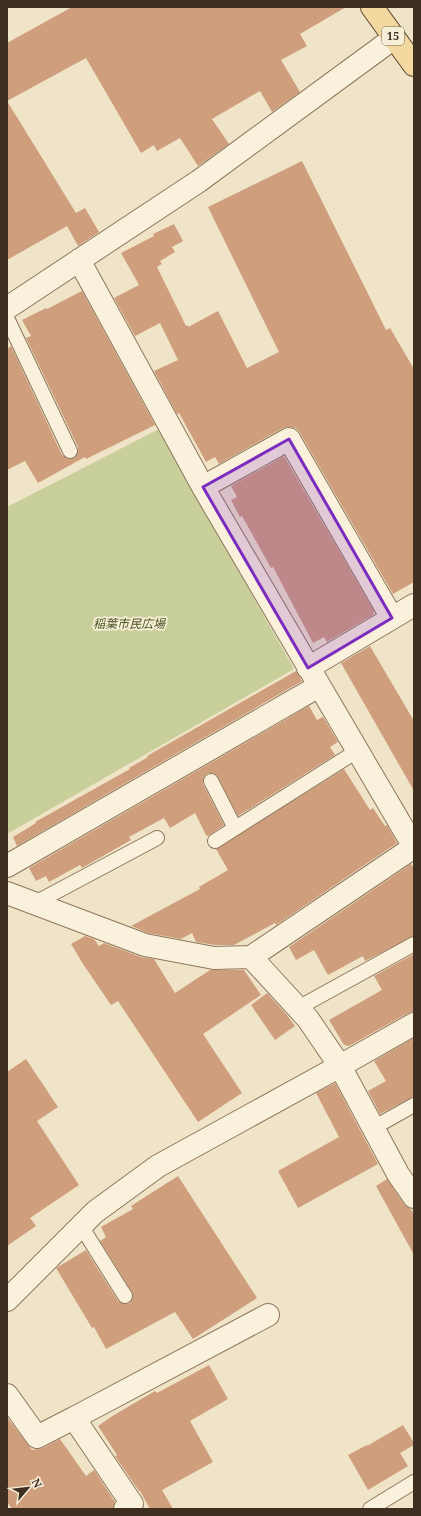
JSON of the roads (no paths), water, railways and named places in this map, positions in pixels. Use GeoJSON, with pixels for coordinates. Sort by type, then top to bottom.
{"type":"FeatureCollection","features":[{"type":"Feature","properties":{"kind":"main road","name":"15"},"geometry":{"type":"LineString","coordinates":[[372,7],[414,65]]}},
{"type":"Feature","properties":{"kind":"street"},"geometry":{"type":"LineString","coordinates":[[7,308],[199,181],[394,38]]}},
{"type":"Feature","properties":{"kind":"street"},"geometry":{"type":"LineString","coordinates":[[7,893],[145,944],[214,958],[251,957],[414,847],[203,487],[79,260]]}},
{"type":"Feature","properties":{"kind":"street"},"geometry":{"type":"LineString","coordinates":[[203,487],[289,439],[392,618]]}},
{"type":"Feature","properties":{"kind":"street"},"geometry":{"type":"LineString","coordinates":[[308,668],[414,605]]}},
{"type":"Feature","properties":{"kind":"street"},"geometry":{"type":"LineString","coordinates":[[7,866],[319,686]]}},
{"type":"Feature","properties":{"kind":"street"},"geometry":{"type":"LineString","coordinates":[[251,957],[308,1019],[340,1066],[398,1174],[414,1197]]}},
{"type":"Feature","properties":{"kind":"street"},"geometry":{"type":"LineString","coordinates":[[7,1300],[95,1212],[158,1166],[414,1024]]}},
{"type":"Feature","properties":{"kind":"street"},"geometry":{"type":"LineString","coordinates":[[7,1395],[37,1437],[268,1315]]}},
{"type":"Feature","properties":{"kind":"street"},"geometry":{"type":"LineString","coordinates":[[74,1418],[131,1507]]}},
{"type":"Feature","properties":{"kind":"lane"},"geometry":{"type":"LineString","coordinates":[[7,318],[70,451]]}},
{"type":"Feature","properties":{"kind":"lane"},"geometry":{"type":"LineString","coordinates":[[215,841],[357,751]]}},
{"type":"Feature","properties":{"kind":"lane"},"geometry":{"type":"LineString","coordinates":[[210,781],[235,828]]}},
{"type":"Feature","properties":{"kind":"lane"},"geometry":{"type":"LineString","coordinates":[[34,903],[157,838]]}},
{"type":"Feature","properties":{"kind":"lane"},"geometry":{"type":"LineString","coordinates":[[298,1008],[414,944]]}},
{"type":"Feature","properties":{"kind":"lane"},"geometry":{"type":"LineString","coordinates":[[373,1128],[414,1105]]}},
{"type":"Feature","properties":{"kind":"lane"},"geometry":{"type":"LineString","coordinates":[[81,1226],[125,1296]]}},
{"type":"Feature","properties":{"kind":"lane"},"geometry":{"type":"LineString","coordinates":[[370,1509],[414,1482]]}},
{"type":"Feature","properties":{"kind":"park label","name":"稲葉市民広場"},"geometry":{"type":"Point","coordinates":[129,624]}}]}
